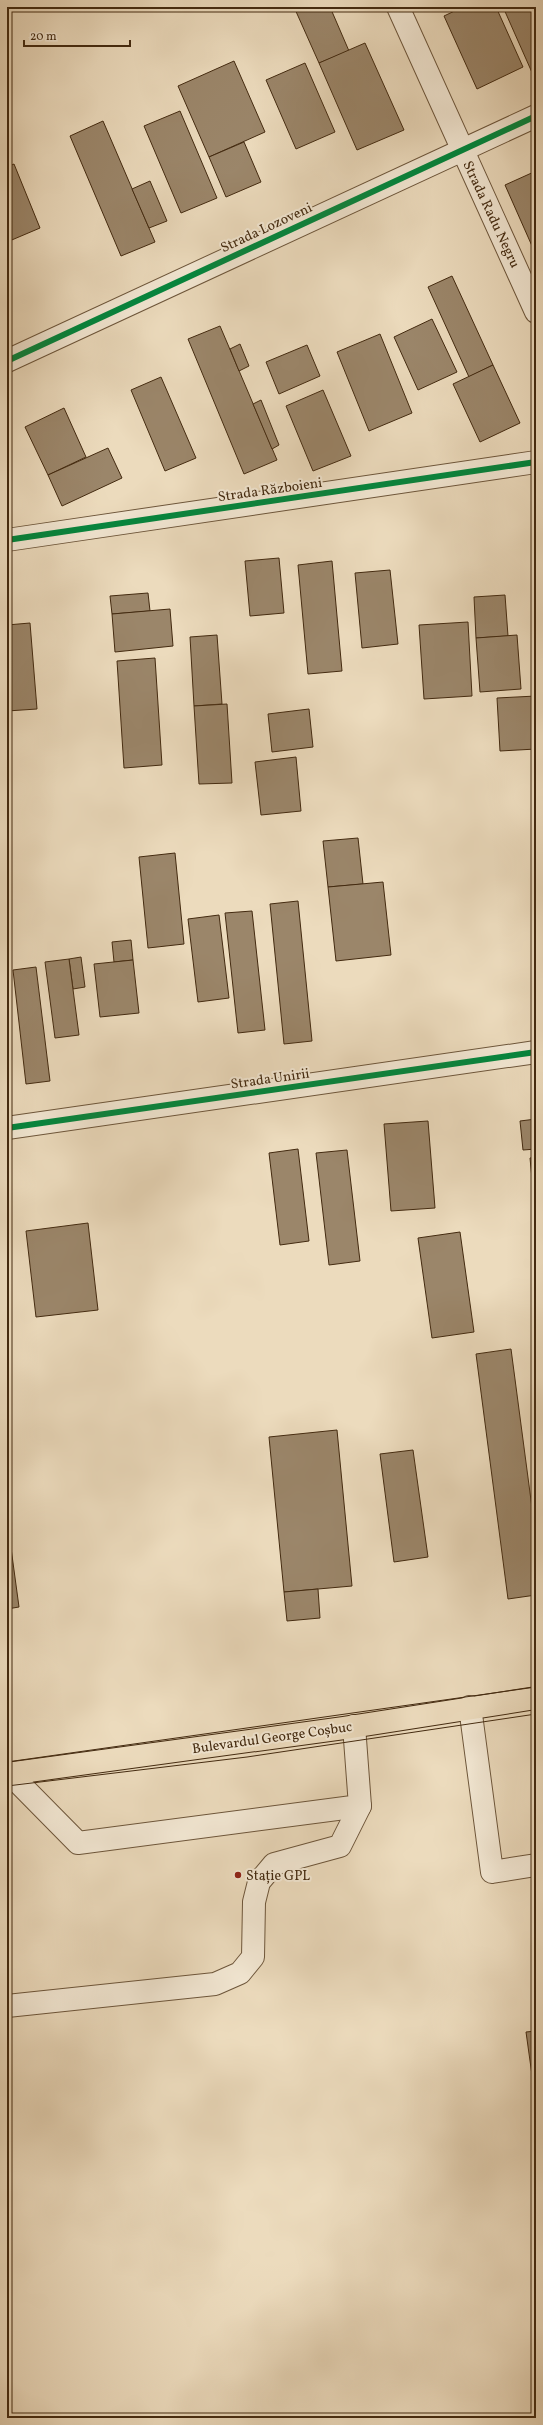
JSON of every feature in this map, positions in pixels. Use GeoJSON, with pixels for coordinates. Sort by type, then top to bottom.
{"type":"FeatureCollection","features":[{"type":"Feature","properties":{"kind":"main road","name":"Bulevardul George Coșbuc"},"geometry":{"type":"LineString","coordinates":[[8,1773],[354,1726],[536,1698]]}},
{"type":"Feature","properties":{"kind":"street","name":"Strada Radu Negru"},"geometry":{"type":"LineString","coordinates":[[398,7],[536,312]]}},
{"type":"Feature","properties":{"kind":"street","name":"Strada Lozoveni"},"geometry":{"type":"LineString","coordinates":[[7,362],[462,149],[536,116]]}},
{"type":"Feature","properties":{"kind":"street","name":"Strada Războieni"},"geometry":{"type":"LineString","coordinates":[[7,540],[536,462]]}},
{"type":"Feature","properties":{"kind":"street","name":"Strada Unirii"},"geometry":{"type":"LineString","coordinates":[[7,1128],[536,1052]]}},
{"type":"Feature","properties":{"kind":"street"},"geometry":{"type":"LineString","coordinates":[[470,1708],[492,1872],[536,1865]]}},
{"type":"Feature","properties":{"kind":"street"},"geometry":{"type":"LineString","coordinates":[[7,2006],[215,1984],[240,1973],[253,1957],[254,1902],[259,1882],[274,1864],[340,1846],[360,1806],[354,1726]]}},
{"type":"Feature","properties":{"kind":"street"},"geometry":{"type":"LineString","coordinates":[[8,1773],[78,1843],[360,1806]]}},
{"type":"Feature","properties":{"kind":"building"},"geometry":{"type":"Polygon","coordinates":[[[294,7],[330,7],[349,51],[319,63],[294,7]]]}},
{"type":"Feature","properties":{"kind":"building"},"geometry":{"type":"Polygon","coordinates":[[[463,7],[496,7],[523,67],[477,89],[444,16],[463,7]]]}},
{"type":"Feature","properties":{"kind":"building"},"geometry":{"type":"Polygon","coordinates":[[[503,7],[535,7],[536,77],[534,77],[503,7]]]}},
{"type":"Feature","properties":{"kind":"building"},"geometry":{"type":"Polygon","coordinates":[[[365,43],[404,130],[357,150],[319,63],[365,43]]]}},
{"type":"Feature","properties":{"kind":"building"},"geometry":{"type":"Polygon","coordinates":[[[234,61],[265,132],[209,157],[178,86],[234,61]]]}},
{"type":"Feature","properties":{"kind":"building"},"geometry":{"type":"Polygon","coordinates":[[[305,63],[335,132],[296,149],[266,80],[305,63]]]}},
{"type":"Feature","properties":{"kind":"building"},"geometry":{"type":"Polygon","coordinates":[[[180,111],[217,198],[181,213],[144,126],[180,111]]]}},
{"type":"Feature","properties":{"kind":"building"},"geometry":{"type":"Polygon","coordinates":[[[103,121],[155,242],[121,256],[70,136],[103,121]]]}},
{"type":"Feature","properties":{"kind":"building"},"geometry":{"type":"Polygon","coordinates":[[[244,142],[261,182],[226,197],[209,157],[244,142]]]}},
{"type":"Feature","properties":{"kind":"building"},"geometry":{"type":"Polygon","coordinates":[[[14,164],[40,228],[7,242],[7,167],[14,164]]]}},
{"type":"Feature","properties":{"kind":"building"},"geometry":{"type":"Polygon","coordinates":[[[536,171],[536,255],[505,185],[536,171]]]}},
{"type":"Feature","properties":{"kind":"building"},"geometry":{"type":"Polygon","coordinates":[[[150,181],[167,221],[149,228],[132,189],[150,181]]]}},
{"type":"Feature","properties":{"kind":"building"},"geometry":{"type":"Polygon","coordinates":[[[452,276],[493,365],[469,377],[428,287],[452,276]]]}},
{"type":"Feature","properties":{"kind":"building"},"geometry":{"type":"Polygon","coordinates":[[[432,319],[457,372],[418,390],[394,337],[432,319]]]}},
{"type":"Feature","properties":{"kind":"building"},"geometry":{"type":"Polygon","coordinates":[[[220,326],[277,460],[244,474],[188,339],[220,326]]]}},
{"type":"Feature","properties":{"kind":"building"},"geometry":{"type":"Polygon","coordinates":[[[380,334],[412,413],[369,431],[337,352],[380,334]]]}},
{"type":"Feature","properties":{"kind":"building"},"geometry":{"type":"Polygon","coordinates":[[[240,344],[249,366],[239,371],[230,349],[240,344]]]}},
{"type":"Feature","properties":{"kind":"building"},"geometry":{"type":"Polygon","coordinates":[[[307,345],[320,376],[279,394],[266,362],[307,345]]]}},
{"type":"Feature","properties":{"kind":"building"},"geometry":{"type":"Polygon","coordinates":[[[493,365],[520,423],[480,442],[453,384],[493,365]]]}},
{"type":"Feature","properties":{"kind":"building"},"geometry":{"type":"Polygon","coordinates":[[[161,377],[196,458],[165,471],[131,390],[161,377]]]}},
{"type":"Feature","properties":{"kind":"building"},"geometry":{"type":"Polygon","coordinates":[[[323,390],[351,456],[313,471],[286,406],[323,390]]]}},
{"type":"Feature","properties":{"kind":"building"},"geometry":{"type":"Polygon","coordinates":[[[261,400],[279,445],[272,449],[253,404],[261,400]]]}},
{"type":"Feature","properties":{"kind":"building"},"geometry":{"type":"Polygon","coordinates":[[[64,408],[86,457],[48,475],[25,427],[64,408]]]}},
{"type":"Feature","properties":{"kind":"building"},"geometry":{"type":"Polygon","coordinates":[[[108,448],[122,478],[62,506],[48,475],[108,448]]]}},
{"type":"Feature","properties":{"kind":"building"},"geometry":{"type":"Polygon","coordinates":[[[279,558],[284,613],[250,616],[245,561],[279,558]]]}},
{"type":"Feature","properties":{"kind":"building"},"geometry":{"type":"Polygon","coordinates":[[[332,561],[342,671],[308,674],[298,565],[332,561]]]}},
{"type":"Feature","properties":{"kind":"building"},"geometry":{"type":"Polygon","coordinates":[[[390,570],[398,644],[362,648],[355,573],[390,570]]]}},
{"type":"Feature","properties":{"kind":"building"},"geometry":{"type":"Polygon","coordinates":[[[148,593],[150,611],[112,614],[110,596],[148,593]]]}},
{"type":"Feature","properties":{"kind":"building"},"geometry":{"type":"Polygon","coordinates":[[[505,595],[508,636],[476,638],[474,597],[505,595]]]}},
{"type":"Feature","properties":{"kind":"building"},"geometry":{"type":"Polygon","coordinates":[[[170,609],[173,646],[115,652],[112,614],[170,609]]]}},
{"type":"Feature","properties":{"kind":"building"},"geometry":{"type":"Polygon","coordinates":[[[468,622],[472,696],[424,699],[419,625],[468,622]]]}},
{"type":"Feature","properties":{"kind":"building"},"geometry":{"type":"Polygon","coordinates":[[[30,623],[37,709],[7,711],[7,625],[30,623]]]}},
{"type":"Feature","properties":{"kind":"building"},"geometry":{"type":"Polygon","coordinates":[[[217,635],[222,704],[194,706],[190,637],[217,635]]]}},
{"type":"Feature","properties":{"kind":"building"},"geometry":{"type":"Polygon","coordinates":[[[517,635],[521,689],[480,692],[476,638],[517,635]]]}},
{"type":"Feature","properties":{"kind":"building"},"geometry":{"type":"Polygon","coordinates":[[[155,658],[162,765],[124,768],[117,661],[155,658]]]}},
{"type":"Feature","properties":{"kind":"building"},"geometry":{"type":"Polygon","coordinates":[[[536,696],[536,749],[500,751],[497,698],[536,696]]]}},
{"type":"Feature","properties":{"kind":"building"},"geometry":{"type":"Polygon","coordinates":[[[227,704],[232,783],[199,784],[194,706],[227,704]]]}},
{"type":"Feature","properties":{"kind":"building"},"geometry":{"type":"Polygon","coordinates":[[[309,709],[313,747],[272,752],[268,714],[309,709]]]}},
{"type":"Feature","properties":{"kind":"building"},"geometry":{"type":"Polygon","coordinates":[[[296,757],[301,811],[261,815],[255,762],[296,757]]]}},
{"type":"Feature","properties":{"kind":"building"},"geometry":{"type":"Polygon","coordinates":[[[358,838],[363,884],[328,887],[323,841],[358,838]]]}},
{"type":"Feature","properties":{"kind":"building"},"geometry":{"type":"Polygon","coordinates":[[[175,853],[184,944],[148,948],[139,857],[175,853]]]}},
{"type":"Feature","properties":{"kind":"building"},"geometry":{"type":"Polygon","coordinates":[[[383,882],[391,955],[336,961],[328,887],[383,882]]]}},
{"type":"Feature","properties":{"kind":"building"},"geometry":{"type":"Polygon","coordinates":[[[298,901],[312,1041],[284,1044],[270,904],[298,901]]]}},
{"type":"Feature","properties":{"kind":"building"},"geometry":{"type":"Polygon","coordinates":[[[252,911],[265,1030],[238,1033],[225,913],[252,911]]]}},
{"type":"Feature","properties":{"kind":"building"},"geometry":{"type":"Polygon","coordinates":[[[219,915],[229,998],[198,1002],[188,919],[219,915]]]}},
{"type":"Feature","properties":{"kind":"building"},"geometry":{"type":"Polygon","coordinates":[[[131,940],[133,960],[114,962],[112,942],[131,940]]]}},
{"type":"Feature","properties":{"kind":"building"},"geometry":{"type":"Polygon","coordinates":[[[81,957],[85,987],[73,989],[69,959],[81,957]]]}},
{"type":"Feature","properties":{"kind":"building"},"geometry":{"type":"Polygon","coordinates":[[[69,959],[79,1035],[55,1038],[45,962],[69,959]]]}},
{"type":"Feature","properties":{"kind":"building"},"geometry":{"type":"Polygon","coordinates":[[[133,960],[139,1013],[100,1017],[94,964],[133,960]]]}},
{"type":"Feature","properties":{"kind":"building"},"geometry":{"type":"Polygon","coordinates":[[[36,967],[50,1081],[26,1084],[13,970],[36,967]]]}},
{"type":"Feature","properties":{"kind":"building"},"geometry":{"type":"Polygon","coordinates":[[[536,1119],[536,1149],[523,1150],[520,1121],[536,1119]]]}},
{"type":"Feature","properties":{"kind":"building"},"geometry":{"type":"Polygon","coordinates":[[[428,1121],[435,1208],[391,1211],[384,1124],[428,1121]]]}},
{"type":"Feature","properties":{"kind":"building"},"geometry":{"type":"Polygon","coordinates":[[[298,1149],[309,1241],[280,1245],[269,1153],[298,1149]]]}},
{"type":"Feature","properties":{"kind":"building"},"geometry":{"type":"Polygon","coordinates":[[[347,1150],[360,1261],[329,1265],[316,1153],[347,1150]]]}},
{"type":"Feature","properties":{"kind":"building"},"geometry":{"type":"Polygon","coordinates":[[[536,1157],[536,1209],[535,1210],[530,1158],[536,1157]]]}},
{"type":"Feature","properties":{"kind":"building"},"geometry":{"type":"Polygon","coordinates":[[[88,1223],[98,1310],[36,1317],[26,1231],[88,1223]]]}},
{"type":"Feature","properties":{"kind":"building"},"geometry":{"type":"Polygon","coordinates":[[[460,1232],[474,1332],[432,1338],[418,1238],[460,1232]]]}},
{"type":"Feature","properties":{"kind":"building"},"geometry":{"type":"Polygon","coordinates":[[[511,1349],[536,1538],[536,1595],[508,1599],[476,1354],[511,1349]]]}},
{"type":"Feature","properties":{"kind":"building"},"geometry":{"type":"Polygon","coordinates":[[[337,1430],[352,1586],[284,1592],[269,1437],[337,1430]]]}},
{"type":"Feature","properties":{"kind":"building"},"geometry":{"type":"Polygon","coordinates":[[[413,1450],[428,1557],[394,1562],[380,1454],[413,1450]]]}},
{"type":"Feature","properties":{"kind":"building"},"geometry":{"type":"Polygon","coordinates":[[[11,1548],[19,1607],[7,1609],[7,1549],[11,1548]]]}},
{"type":"Feature","properties":{"kind":"building"},"geometry":{"type":"Polygon","coordinates":[[[318,1589],[320,1618],[287,1621],[284,1592],[318,1589]]]}},
{"type":"Feature","properties":{"kind":"building"},"geometry":{"type":"Polygon","coordinates":[[[536,2031],[536,2104],[526,2032],[536,2031]]]}},
{"type":"Feature","properties":{"kind":"tram line"},"geometry":{"type":"LineString","coordinates":[[7,1762],[536,1687]]}},
{"type":"Feature","properties":{"kind":"tram line"},"geometry":{"type":"LineString","coordinates":[[7,1786],[247,1757],[536,1714]]}},
{"type":"Feature","properties":{"kind":"cycle path"},"geometry":{"type":"LineString","coordinates":[[7,361],[536,116]]}},
{"type":"Feature","properties":{"kind":"cycle path"},"geometry":{"type":"LineString","coordinates":[[7,540],[536,462]]}},
{"type":"Feature","properties":{"kind":"cycle path"},"geometry":{"type":"LineString","coordinates":[[7,1128],[536,1052]]}},
{"type":"Feature","properties":{"kind":"place","name":"Stație GPL"},"geometry":{"type":"Point","coordinates":[238,1875]}}]}
